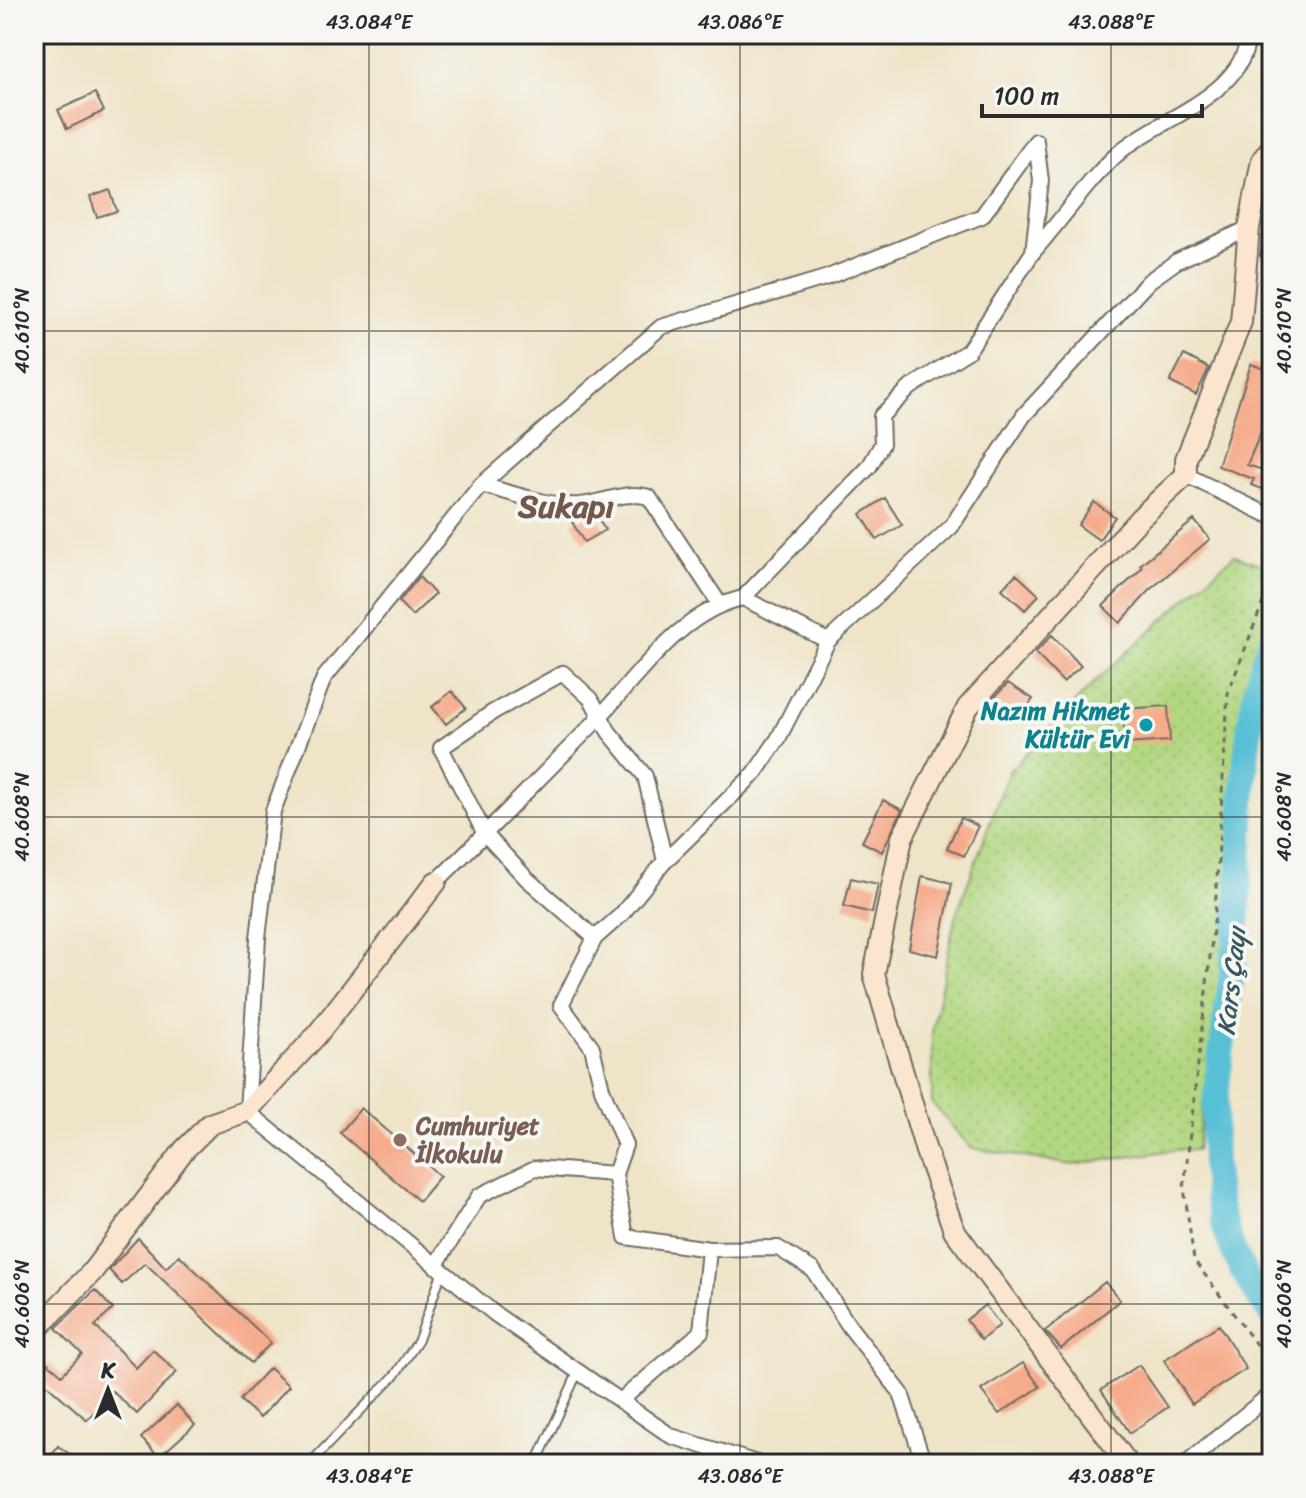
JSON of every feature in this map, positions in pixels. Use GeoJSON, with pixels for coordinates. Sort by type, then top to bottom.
{"type":"FeatureCollection","features":[{"type":"Feature","properties":{"kind":"street"},"geometry":{"type":"LineString","coordinates":[[34,1332],[92,1272],[184,1150],[210,1124],[247,1111],[316,1036],[436,882],[600,717],[674,636],[719,603],[743,598],[869,467],[882,444],[881,416],[911,387],[968,351],[1033,252],[1122,150],[1191,109],[1219,84],[1244,55],[1248,34]]}},
{"type":"Feature","properties":{"kind":"street"},"geometry":{"type":"LineString","coordinates":[[247,1111],[258,938],[273,811],[324,678],[481,485],[661,327],[825,278],[982,216],[1036,141],[1041,181],[1033,252]]}},
{"type":"Feature","properties":{"kind":"street"},"geometry":{"type":"LineString","coordinates":[[1128,1464],[954,1230],[926,1151],[874,974],[902,838],[968,707],[1140,518],[1186,475],[1186,459],[1241,322],[1249,228],[1262,160],[1272,147]]}},
{"type":"Feature","properties":{"kind":"street"},"geometry":{"type":"LineString","coordinates":[[924,1464],[901,1393],[849,1326],[813,1270],[778,1248],[709,1249],[626,1237],[615,1174],[625,1145],[602,1089],[592,1047],[561,1005],[595,938],[621,915],[665,861],[755,773],[778,739],[828,641],[951,527],[1024,415],[1149,281],[1177,261],[1249,228]]}},
{"type":"Feature","properties":{"kind":"street"},"geometry":{"type":"LineString","coordinates":[[1186,475],[1272,517]]}},
{"type":"Feature","properties":{"kind":"street"},"geometry":{"type":"LineString","coordinates":[[481,485],[558,505],[582,505],[635,493],[649,497],[719,603]]}},
{"type":"Feature","properties":{"kind":"street"},"geometry":{"type":"LineString","coordinates":[[743,598],[828,641]]}},
{"type":"Feature","properties":{"kind":"street"},"geometry":{"type":"LineString","coordinates":[[595,938],[527,879],[485,834],[441,748],[493,712],[563,673],[591,699],[600,717],[645,776],[665,861]]}},
{"type":"Feature","properties":{"kind":"street"},"geometry":{"type":"LineString","coordinates":[[247,1111],[495,1314],[620,1401],[671,1436],[760,1464]]}},
{"type":"Feature","properties":{"kind":"street"},"geometry":{"type":"LineString","coordinates":[[438,1268],[479,1196],[535,1168],[615,1174]]}},
{"type":"Feature","properties":{"kind":"street"},"geometry":{"type":"LineString","coordinates":[[620,1401],[701,1332],[709,1249]]}},
{"type":"Feature","properties":{"kind":"street"},"geometry":{"type":"LineString","coordinates":[[1185,1464],[1266,1398]]}},
{"type":"Feature","properties":{"kind":"lane"},"geometry":{"type":"LineString","coordinates":[[309,1464],[395,1375],[418,1341],[438,1268]]}},
{"type":"Feature","properties":{"kind":"lane"},"geometry":{"type":"LineString","coordinates":[[536,1464],[578,1372]]}},
{"type":"Feature","properties":{"kind":"path"},"geometry":{"type":"LineString","coordinates":[[1272,579],[1251,624],[1228,693],[1215,912],[1184,1188],[1194,1260],[1272,1366]]}},
{"type":"Feature","properties":{"kind":"green space"},"geometry":{"type":"Polygon","coordinates":[[[1234,555],[1272,568],[1272,607],[1257,644],[1238,730],[1227,921],[1197,1150],[1174,1150],[1072,1165],[971,1148],[932,1103],[932,1033],[955,918],[1009,771],[1098,679],[1234,555]]]}},
{"type":"Feature","properties":{"kind":"building"},"geometry":{"type":"Polygon","coordinates":[[[95,93],[104,111],[67,129],[58,110],[95,93]]]}},
{"type":"Feature","properties":{"kind":"building"},"geometry":{"type":"Polygon","coordinates":[[[110,190],[117,211],[97,217],[90,197],[110,190]]]}},
{"type":"Feature","properties":{"kind":"building"},"geometry":{"type":"Polygon","coordinates":[[[1268,208],[1272,209],[1272,260],[1260,256],[1268,208]]]}},
{"type":"Feature","properties":{"kind":"building"},"geometry":{"type":"Polygon","coordinates":[[[1184,355],[1209,368],[1196,395],[1170,382],[1184,355]]]}},
{"type":"Feature","properties":{"kind":"building"},"geometry":{"type":"Polygon","coordinates":[[[1251,364],[1272,372],[1272,406],[1247,465],[1272,473],[1272,492],[1251,485],[1254,479],[1218,466],[1251,364]]]}},
{"type":"Feature","properties":{"kind":"building"},"geometry":{"type":"Polygon","coordinates":[[[885,498],[902,525],[877,540],[861,514],[885,498]]]}},
{"type":"Feature","properties":{"kind":"building"},"geometry":{"type":"Polygon","coordinates":[[[1094,502],[1115,517],[1099,540],[1078,525],[1094,502]]]}},
{"type":"Feature","properties":{"kind":"building"},"geometry":{"type":"Polygon","coordinates":[[[595,513],[605,530],[584,542],[572,522],[595,513]]]}},
{"type":"Feature","properties":{"kind":"building"},"geometry":{"type":"Polygon","coordinates":[[[1194,520],[1210,539],[1152,588],[1120,623],[1103,606],[1142,568],[1140,565],[1194,520]]]}},
{"type":"Feature","properties":{"kind":"building"},"geometry":{"type":"Polygon","coordinates":[[[1016,574],[1039,595],[1025,610],[1002,589],[1016,574]]]}},
{"type":"Feature","properties":{"kind":"building"},"geometry":{"type":"Polygon","coordinates":[[[419,577],[435,594],[412,616],[399,602],[419,577]]]}},
{"type":"Feature","properties":{"kind":"building"},"geometry":{"type":"Polygon","coordinates":[[[1052,635],[1081,666],[1063,682],[1035,653],[1052,635]]]}},
{"type":"Feature","properties":{"kind":"building"},"geometry":{"type":"Polygon","coordinates":[[[1008,683],[1033,699],[1019,719],[991,701],[1008,683]]]}},
{"type":"Feature","properties":{"kind":"building"},"geometry":{"type":"Polygon","coordinates":[[[452,691],[466,708],[446,724],[432,707],[452,691]]]}},
{"type":"Feature","properties":{"kind":"building","name":"Nazım Hikmet Kültür Evi"},"geometry":{"type":"Polygon","coordinates":[[[1168,706],[1170,741],[1125,744],[1123,709],[1168,706]]]}},
{"type":"Feature","properties":{"kind":"building"},"geometry":{"type":"Polygon","coordinates":[[[883,800],[902,810],[882,852],[862,842],[883,800]]]}},
{"type":"Feature","properties":{"kind":"building"},"geometry":{"type":"Polygon","coordinates":[[[961,818],[978,826],[964,856],[947,848],[961,818]]]}},
{"type":"Feature","properties":{"kind":"building"},"geometry":{"type":"Polygon","coordinates":[[[922,876],[952,883],[938,956],[909,949],[922,876]]]}},
{"type":"Feature","properties":{"kind":"building"},"geometry":{"type":"Polygon","coordinates":[[[851,878],[878,884],[872,913],[844,906],[851,878]]]}},
{"type":"Feature","properties":{"kind":"building"},"geometry":{"type":"Polygon","coordinates":[[[361,1108],[440,1176],[419,1201],[340,1133],[361,1108]]]}},
{"type":"Feature","properties":{"kind":"building"},"geometry":{"type":"Polygon","coordinates":[[[138,1238],[166,1268],[179,1255],[271,1343],[251,1363],[145,1263],[122,1284],[109,1270],[138,1238]]]}},
{"type":"Feature","properties":{"kind":"building"},"geometry":{"type":"Polygon","coordinates":[[[1105,1282],[1120,1300],[1061,1349],[1045,1331],[1105,1282]]]}},
{"type":"Feature","properties":{"kind":"building"},"geometry":{"type":"Polygon","coordinates":[[[95,1290],[113,1309],[95,1326],[136,1368],[153,1350],[177,1372],[137,1414],[112,1391],[87,1420],[34,1373],[44,1360],[62,1375],[82,1354],[56,1328],[95,1290]]]}},
{"type":"Feature","properties":{"kind":"building"},"geometry":{"type":"Polygon","coordinates":[[[985,1305],[1000,1325],[981,1340],[966,1320],[985,1305]]]}},
{"type":"Feature","properties":{"kind":"building"},"geometry":{"type":"Polygon","coordinates":[[[1219,1325],[1246,1369],[1192,1404],[1164,1360],[1219,1325]]]}},
{"type":"Feature","properties":{"kind":"building"},"geometry":{"type":"Polygon","coordinates":[[[1023,1363],[1040,1387],[999,1414],[981,1390],[1023,1363]]]}},
{"type":"Feature","properties":{"kind":"building"},"geometry":{"type":"Polygon","coordinates":[[[1139,1365],[1168,1407],[1130,1433],[1101,1390],[1139,1365]]]}},
{"type":"Feature","properties":{"kind":"building"},"geometry":{"type":"Polygon","coordinates":[[[269,1368],[289,1386],[260,1418],[240,1400],[269,1368]]]}},
{"type":"Feature","properties":{"kind":"building"},"geometry":{"type":"Polygon","coordinates":[[[177,1405],[195,1425],[159,1457],[141,1438],[177,1405]]]}},
{"type":"Feature","properties":{"kind":"building"},"geometry":{"type":"Polygon","coordinates":[[[58,1446],[84,1464],[45,1464],[58,1446]]]}},
{"type":"Feature","properties":{"kind":"waterway","name":"Kars Çayı"},"geometry":{"type":"LineString","coordinates":[[1272,637],[1261,671],[1247,746],[1236,939],[1214,1128],[1216,1187],[1228,1238],[1251,1285],[1272,1314]]}},
{"type":"Feature","properties":{"kind":"place","name":"Nazım Hikmet Kültür Evi"},"geometry":{"type":"Point","coordinates":[1146,725]}},
{"type":"Feature","properties":{"kind":"place","name":"Cumhuriyet İlkokulu"},"geometry":{"type":"Point","coordinates":[400,1140]}},
{"type":"Feature","properties":{"kind":"district","name":"Sukapı"},"geometry":{"type":"Point","coordinates":[566,506]}}]}
